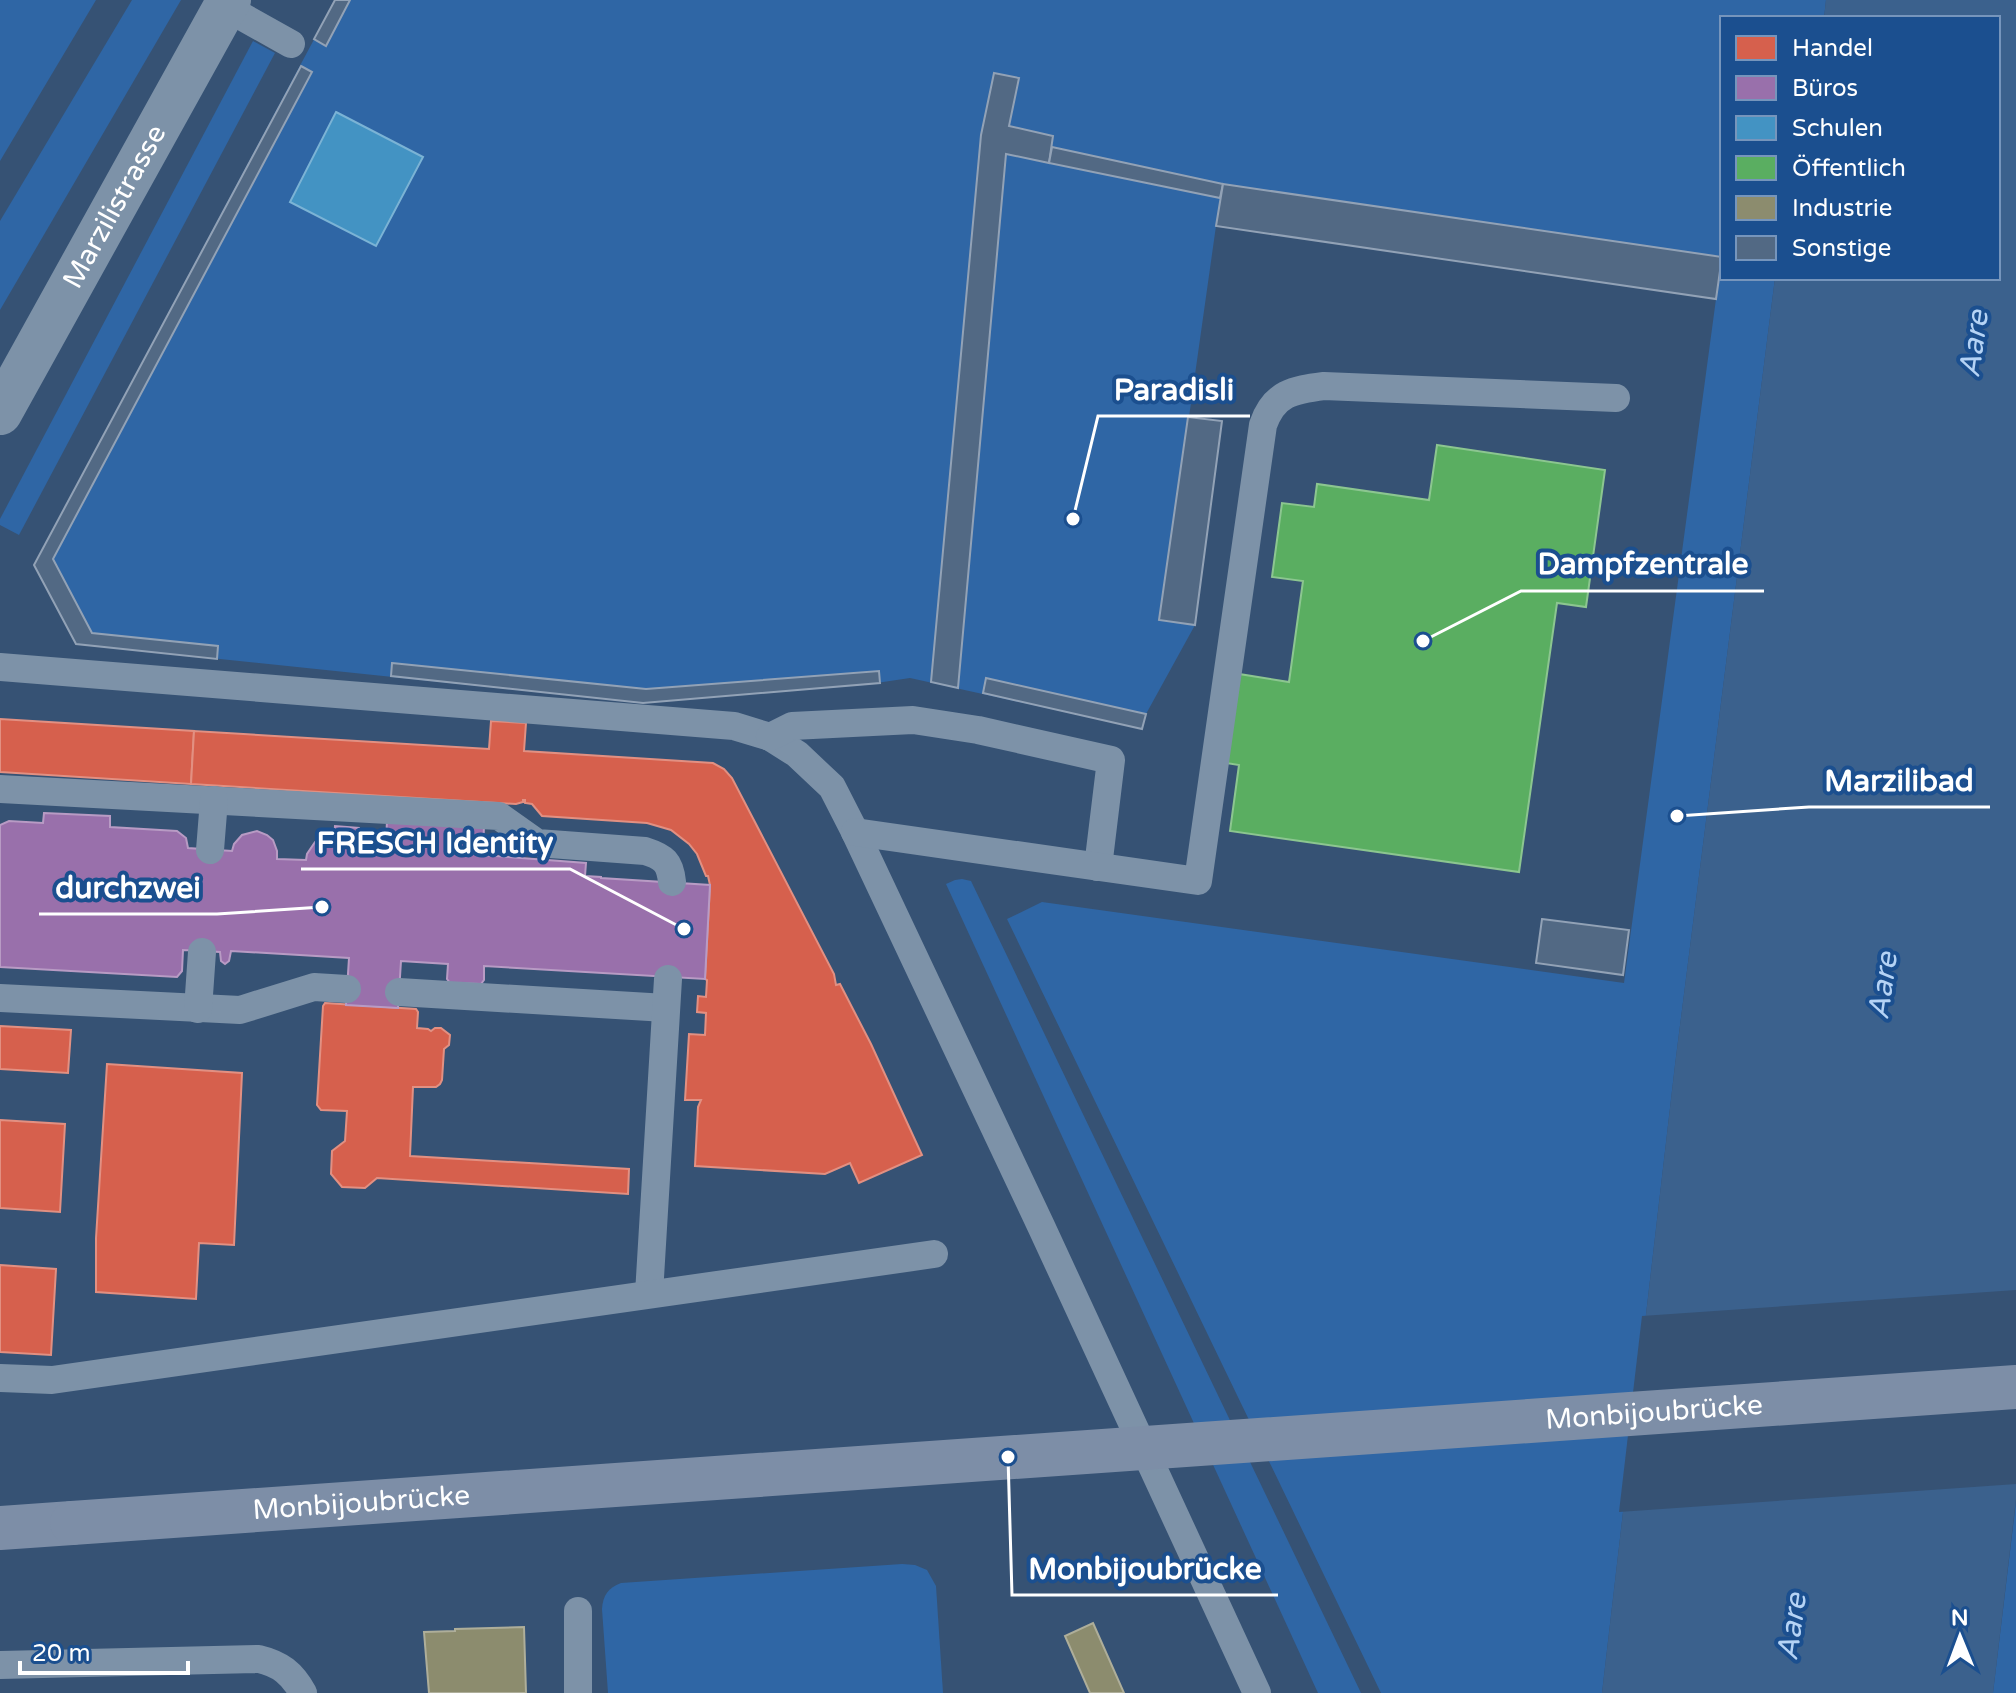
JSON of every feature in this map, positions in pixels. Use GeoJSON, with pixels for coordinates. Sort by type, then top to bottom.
{"type":"FeatureCollection","features":[{"type":"Feature","properties":{"kind":"main road","name":"Monbijoubrücke"},"geometry":{"type":"LineString","coordinates":[[0,1528],[2016,1387]]}},
{"type":"Feature","properties":{"kind":"street","name":"Marzilistrasse"},"geometry":{"type":"LineString","coordinates":[[0,413],[227,4]]}},
{"type":"Feature","properties":{"kind":"lane"},"geometry":{"type":"LineString","coordinates":[[227,4],[291,44]]}},
{"type":"Feature","properties":{"kind":"lane"},"geometry":{"type":"LineString","coordinates":[[855,832],[1198,881],[1263,425],[1266,415],[1280,398],[1289,391],[1324,386],[1616,398]]}},
{"type":"Feature","properties":{"kind":"lane"},"geometry":{"type":"LineString","coordinates":[[0,667],[734,726],[770,737],[797,754],[832,787],[855,832],[1257,1693]]}},
{"type":"Feature","properties":{"kind":"lane"},"geometry":{"type":"LineString","coordinates":[[770,737],[792,726],[913,720],[978,730],[1111,760],[1098,867]]}},
{"type":"Feature","properties":{"kind":"lane"},"geometry":{"type":"LineString","coordinates":[[0,789],[499,816],[537,843],[656,854],[671,869],[672,882]]}},
{"type":"Feature","properties":{"kind":"lane"},"geometry":{"type":"LineString","coordinates":[[210,850],[214,800]]}},
{"type":"Feature","properties":{"kind":"lane"},"geometry":{"type":"LineString","coordinates":[[198,1009],[202,952]]}},
{"type":"Feature","properties":{"kind":"lane"},"geometry":{"type":"LineString","coordinates":[[649,1294],[668,979]]}},
{"type":"Feature","properties":{"kind":"lane"},"geometry":{"type":"LineString","coordinates":[[0,998],[240,1010],[314,987],[347,989]]}},
{"type":"Feature","properties":{"kind":"lane"},"geometry":{"type":"LineString","coordinates":[[399,992],[666,1008]]}},
{"type":"Feature","properties":{"kind":"lane"},"geometry":{"type":"LineString","coordinates":[[0,1378],[52,1380],[934,1254]]}},
{"type":"Feature","properties":{"kind":"lane"},"geometry":{"type":"LineString","coordinates":[[578,1611],[578,1693]]}},
{"type":"Feature","properties":{"kind":"lane"},"geometry":{"type":"LineString","coordinates":[[0,1665],[259,1659],[275,1663],[288,1672],[303,1693]]}},
{"type":"Feature","properties":{"kind":"shaded area"},"geometry":{"type":"Polygon","coordinates":[[[0,0],[96,0],[0,161],[0,0]]]}},
{"type":"Feature","properties":{"kind":"shaded area"},"geometry":{"type":"Polygon","coordinates":[[[132,0],[181,0],[0,310],[0,221],[132,0]]]}},
{"type":"Feature","properties":{"kind":"shaded area"},"geometry":{"type":"Polygon","coordinates":[[[335,0],[1826,0],[1824,16],[1720,16],[1720,280],[1775,280],[1675,1065],[1602,1693],[1381,1693],[1007,919],[1042,902],[1624,983],[1716,299],[1216,226],[1189,417],[1195,625],[1146,714],[1142,729],[910,678],[863,685],[643,703],[76,644],[34,565],[335,0]]]}},
{"type":"Feature","properties":{"kind":"shaded area"},"geometry":{"type":"Polygon","coordinates":[[[253,41],[275,53],[19,535],[0,525],[0,519],[253,41]]]}},
{"type":"Feature","properties":{"kind":"shaded area"},"geometry":{"type":"Polygon","coordinates":[[[962,879],[971,881],[1361,1693],[1318,1693],[946,884],[962,879]]]}},
{"type":"Feature","properties":{"kind":"shaded area"},"geometry":{"type":"Polygon","coordinates":[[[2016,1499],[2016,1693],[1993,1693],[2015,1510],[2016,1499]]]}},
{"type":"Feature","properties":{"kind":"shaded area"},"geometry":{"type":"Polygon","coordinates":[[[902,1564],[927,1570],[936,1586],[943,1693],[608,1693],[602,1609],[607,1593],[621,1583],[902,1564]]]}},
{"type":"Feature","properties":{"kind":"water","name":"Aare"},"geometry":{"type":"Polygon","coordinates":[[[1826,0],[2016,0],[2016,1499],[1993,1693],[1602,1693],[1675,1065],[1775,280],[2000,280],[2000,16],[1824,16],[1826,0]]]}},
{"type":"Feature","properties":{"kind":"pier"},"geometry":{"type":"Polygon","coordinates":[[[2016,1290],[2016,1484],[1619,1512],[1642,1316],[2016,1290]]]}},
{"type":"Feature","properties":{"kind":"building: Handel"},"geometry":{"type":"Polygon","coordinates":[[[0,719],[194,731],[191,784],[0,772],[0,719]]]}},
{"type":"Feature","properties":{"kind":"building: Handel"},"geometry":{"type":"Polygon","coordinates":[[[491,721],[526,723],[524,751],[713,763],[724,769],[732,778],[834,974],[836,985],[840,984],[871,1044],[922,1155],[859,1183],[850,1163],[825,1174],[695,1166],[701,1100],[685,1100],[689,1034],[705,1035],[706,1013],[697,1012],[698,996],[706,997],[710,885],[697,854],[671,830],[647,823],[542,816],[525,800],[516,804],[191,784],[194,731],[489,749],[491,721]]]}},
{"type":"Feature","properties":{"kind":"building: Handel"},"geometry":{"type":"Polygon","coordinates":[[[325,1003],[416,1009],[417,1028],[431,1031],[441,1028],[450,1035],[449,1045],[444,1049],[440,1084],[436,1087],[413,1087],[410,1156],[629,1169],[628,1194],[377,1178],[365,1188],[342,1187],[331,1174],[332,1151],[345,1141],[347,1111],[321,1110],[317,1105],[325,1003]]]}},
{"type":"Feature","properties":{"kind":"building: Handel"},"geometry":{"type":"Polygon","coordinates":[[[0,1026],[71,1030],[68,1073],[0,1069],[0,1026]]]}},
{"type":"Feature","properties":{"kind":"building: Handel"},"geometry":{"type":"Polygon","coordinates":[[[107,1064],[242,1073],[234,1245],[199,1243],[196,1299],[96,1292],[96,1238],[107,1064]]]}},
{"type":"Feature","properties":{"kind":"building: Handel"},"geometry":{"type":"Polygon","coordinates":[[[0,1120],[65,1124],[60,1212],[0,1208],[0,1120]]]}},
{"type":"Feature","properties":{"kind":"building: Handel"},"geometry":{"type":"Polygon","coordinates":[[[0,1265],[56,1269],[51,1355],[0,1352],[0,1265]]]}},
{"type":"Feature","properties":{"kind":"building: Büros"},"geometry":{"type":"Polygon","coordinates":[[[44,813],[110,816],[110,827],[177,831],[186,838],[188,848],[232,851],[242,835],[257,831],[273,840],[277,859],[306,860],[315,842],[334,840],[335,826],[359,828],[359,843],[386,844],[387,820],[484,825],[483,855],[586,863],[585,876],[710,885],[705,979],[484,966],[481,984],[450,983],[447,979],[448,964],[401,961],[398,1008],[346,1005],[349,958],[231,951],[225,964],[221,961],[220,952],[183,950],[182,971],[177,977],[0,967],[0,825],[9,821],[43,823],[44,813]]]}},
{"type":"Feature","properties":{"kind":"building: Schulen"},"geometry":{"type":"Polygon","coordinates":[[[336,112],[423,157],[376,246],[290,202],[336,112]]]}},
{"type":"Feature","properties":{"kind":"building: Öffentlich"},"geometry":{"type":"Polygon","coordinates":[[[1437,445],[1605,470],[1586,607],[1557,603],[1519,872],[1230,831],[1239,765],[1226,763],[1239,674],[1289,682],[1303,581],[1272,577],[1282,503],[1314,507],[1317,484],[1429,500],[1437,445]]]}},
{"type":"Feature","properties":{"kind":"building: Industrie"},"geometry":{"type":"Polygon","coordinates":[[[1093,1623],[1124,1693],[1090,1693],[1065,1636],[1093,1623]]]}},
{"type":"Feature","properties":{"kind":"building: Industrie"},"geometry":{"type":"Polygon","coordinates":[[[524,1627],[526,1693],[429,1693],[424,1632],[524,1627]]]}},
{"type":"Feature","properties":{"kind":"building: Sonstige"},"geometry":{"type":"Polygon","coordinates":[[[335,0],[350,0],[326,46],[314,39],[335,0]]]}},
{"type":"Feature","properties":{"kind":"building: Sonstige"},"geometry":{"type":"Polygon","coordinates":[[[301,66],[312,72],[53,559],[92,633],[218,646],[217,659],[76,644],[34,565],[301,66]]]}},
{"type":"Feature","properties":{"kind":"building: Sonstige"},"geometry":{"type":"Polygon","coordinates":[[[994,73],[1019,78],[1009,126],[1053,136],[1049,163],[1006,154],[958,688],[931,682],[981,135],[994,73]]]}},
{"type":"Feature","properties":{"kind":"building: Sonstige"},"geometry":{"type":"Polygon","coordinates":[[[1052,147],[1223,184],[1220,198],[1049,163],[1052,147]]]}},
{"type":"Feature","properties":{"kind":"building: Sonstige"},"geometry":{"type":"Polygon","coordinates":[[[1223,184],[1720,257],[1720,271],[1716,299],[1216,226],[1223,184]]]}},
{"type":"Feature","properties":{"kind":"building: Sonstige"},"geometry":{"type":"Polygon","coordinates":[[[1188,417],[1222,421],[1195,625],[1159,620],[1188,417]]]}},
{"type":"Feature","properties":{"kind":"building: Sonstige"},"geometry":{"type":"Polygon","coordinates":[[[392,663],[646,689],[879,671],[880,683],[643,703],[391,676],[392,663]]]}},
{"type":"Feature","properties":{"kind":"building: Sonstige"},"geometry":{"type":"Polygon","coordinates":[[[986,678],[1146,714],[1142,729],[983,693],[986,678]]]}},
{"type":"Feature","properties":{"kind":"building: Sonstige"},"geometry":{"type":"Polygon","coordinates":[[[1542,919],[1629,930],[1623,975],[1536,963],[1542,919]]]}},
{"type":"Feature","properties":{"kind":"place","name":"Paradisli"},"geometry":{"type":"Point","coordinates":[1073,519]}},
{"type":"Feature","properties":{"kind":"place","name":"Dampfzentrale"},"geometry":{"type":"Point","coordinates":[1423,641]}},
{"type":"Feature","properties":{"kind":"place","name":"Marzilibad"},"geometry":{"type":"Point","coordinates":[1677,816]}},
{"type":"Feature","properties":{"kind":"place","name":"durchzwei"},"geometry":{"type":"Point","coordinates":[322,907]}},
{"type":"Feature","properties":{"kind":"place","name":"FRESCH Identity"},"geometry":{"type":"Point","coordinates":[684,929]}},
{"type":"Feature","properties":{"kind":"place","name":"Monbijoubrücke"},"geometry":{"type":"Point","coordinates":[1008,1457]}}]}
